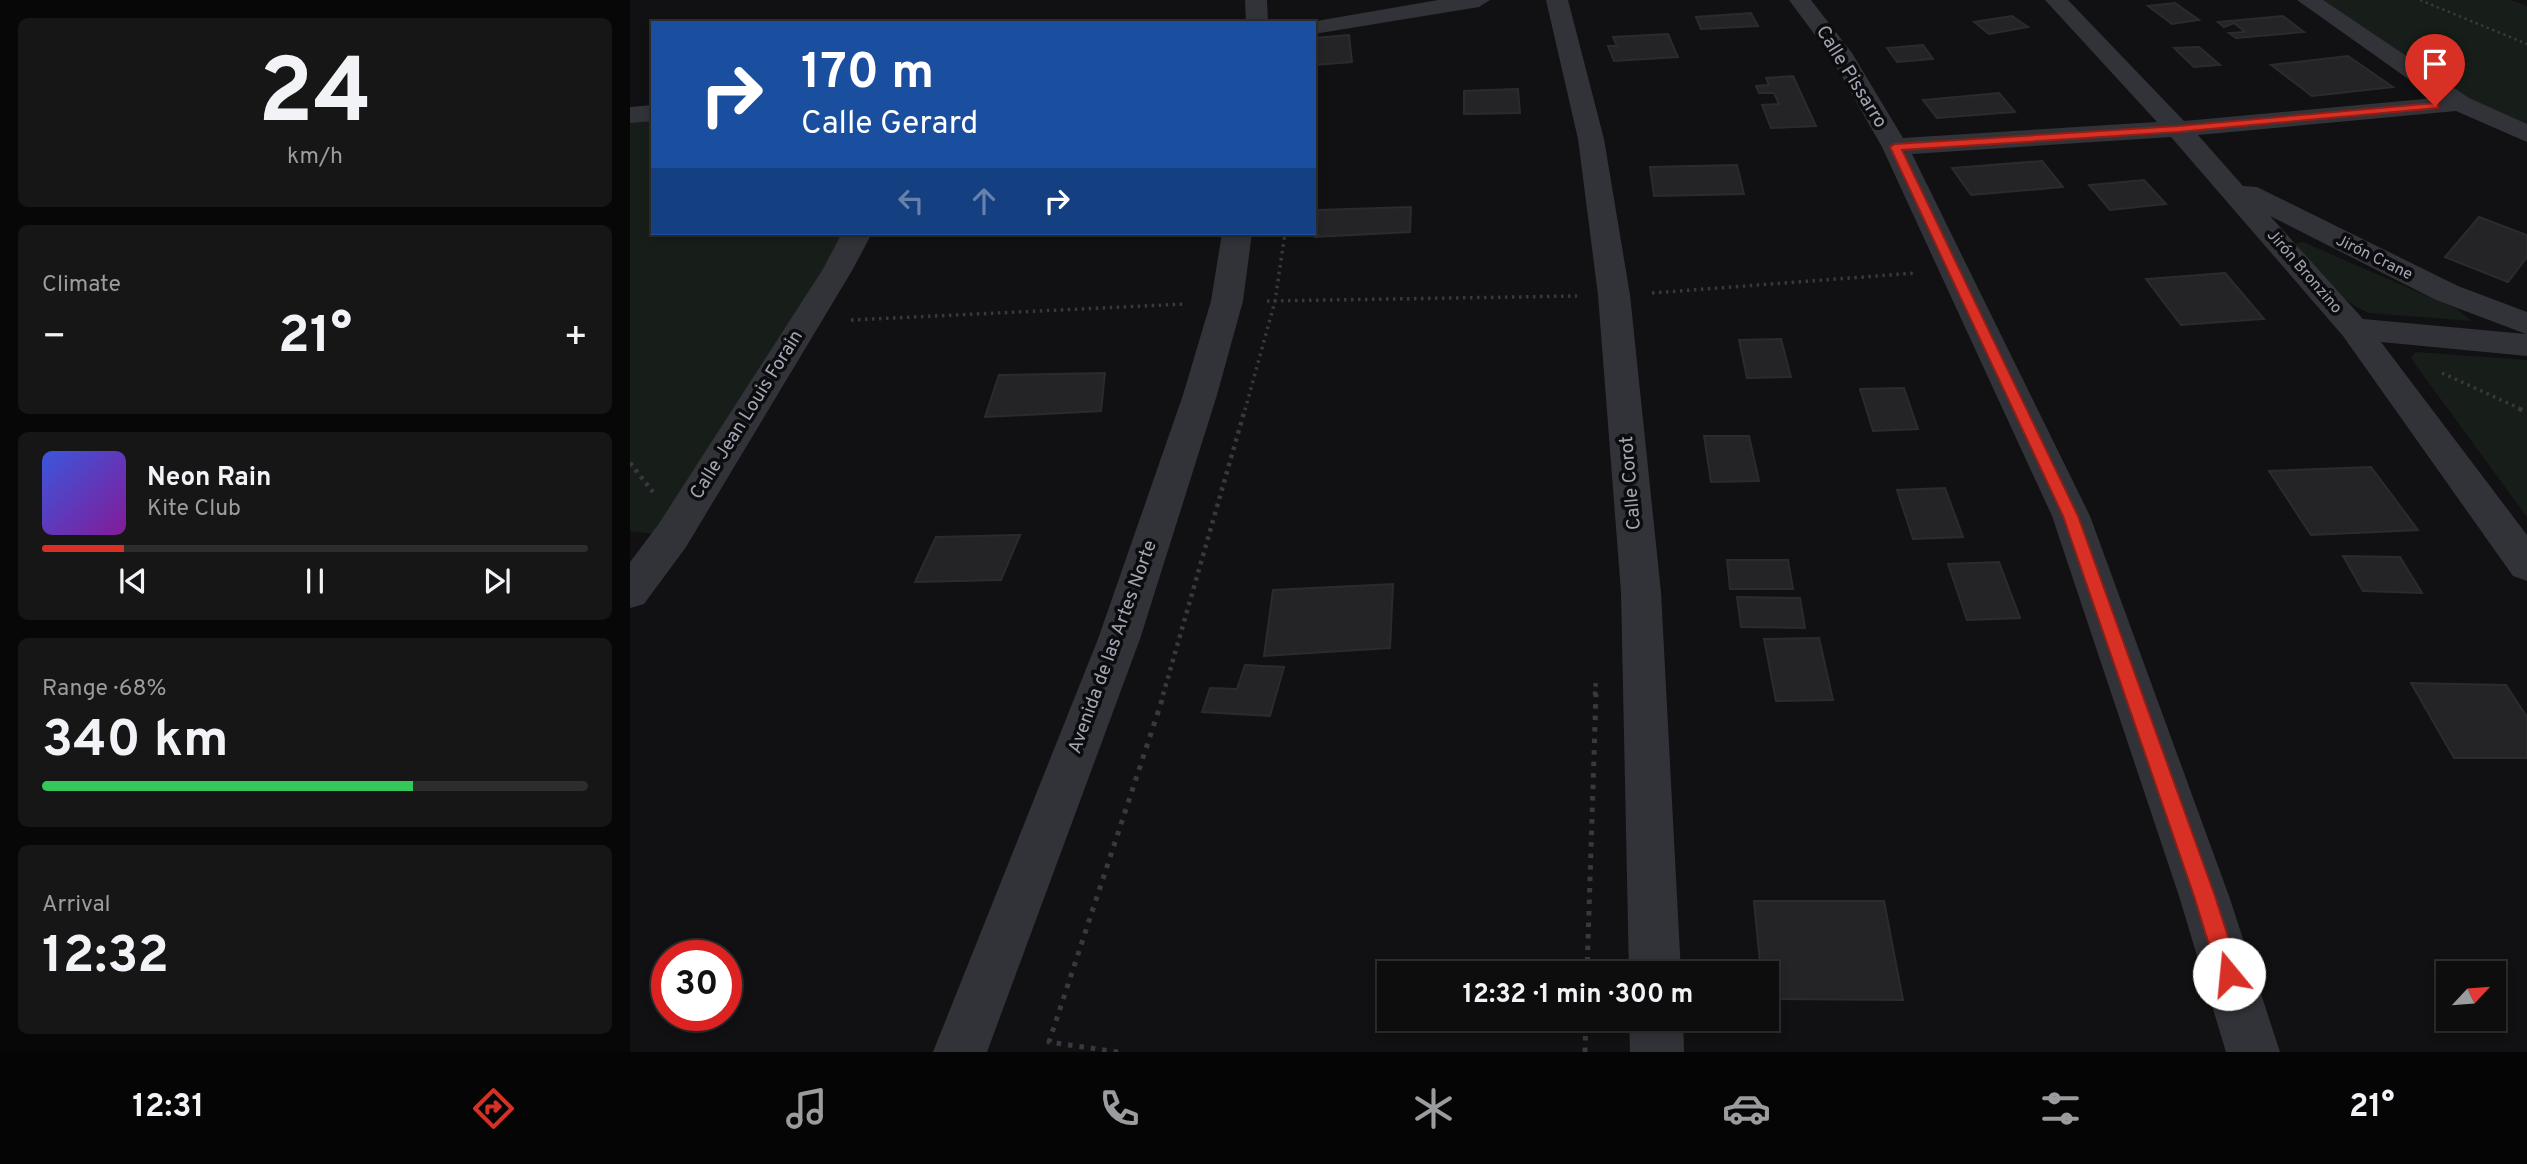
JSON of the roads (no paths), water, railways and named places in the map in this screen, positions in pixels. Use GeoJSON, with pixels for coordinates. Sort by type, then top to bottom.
{"type":"FeatureCollection","features":[{"type":"Feature","properties":{"kind":"street"},"geometry":{"type":"LineString","coordinates":[[1256,0],[1257,21]]}},
{"type":"Feature","properties":{"kind":"street"},"geometry":{"type":"LineString","coordinates":[[1316,27],[1479,0]]}},
{"type":"Feature","properties":{"kind":"street","name":"Calle Corot"},"geometry":{"type":"LineString","coordinates":[[1556,0],[1591,139],[1614,295],[1641,592],[1656,961]]}},
{"type":"Feature","properties":{"kind":"street","name":"Calle Pissarro"},"geometry":{"type":"LineString","coordinates":[[1800,0],[1839,53],[1895,147],[2071,516],[2204,896],[2253,1052]]}},
{"type":"Feature","properties":{"kind":"street","name":"Jirón Bronzino"},"geometry":{"type":"LineString","coordinates":[[2056,0],[2178,129],[2354,329],[2527,565]]}},
{"type":"Feature","properties":{"kind":"street"},"geometry":{"type":"LineString","coordinates":[[2308,0],[2460,103],[2527,134]]}},
{"type":"Feature","properties":{"kind":"street"},"geometry":{"type":"LineString","coordinates":[[1895,147],[2178,129],[2460,103]]}},
{"type":"Feature","properties":{"kind":"street"},"geometry":{"type":"LineString","coordinates":[[630,115],[651,113]]}},
{"type":"Feature","properties":{"kind":"street","name":"Jirón Crane"},"geometry":{"type":"LineString","coordinates":[[2225,181],[2446,293],[2527,324]]}},
{"type":"Feature","properties":{"kind":"street","name":"Calle Jean Louis Forain"},"geometry":{"type":"LineString","coordinates":[[630,592],[649,540],[809,315],[856,235]]}},
{"type":"Feature","properties":{"kind":"street","name":"Avenida de las Artes Norte"},"geometry":{"type":"LineString","coordinates":[[960,1052],[1119,639],[1227,302],[1237,235]]}},
{"type":"Feature","properties":{"kind":"street"},"geometry":{"type":"LineString","coordinates":[[2354,329],[2527,345]]}},
{"type":"Feature","properties":{"kind":"street"},"geometry":{"type":"LineString","coordinates":[[1656,1031],[1657,1052]]}}]}
